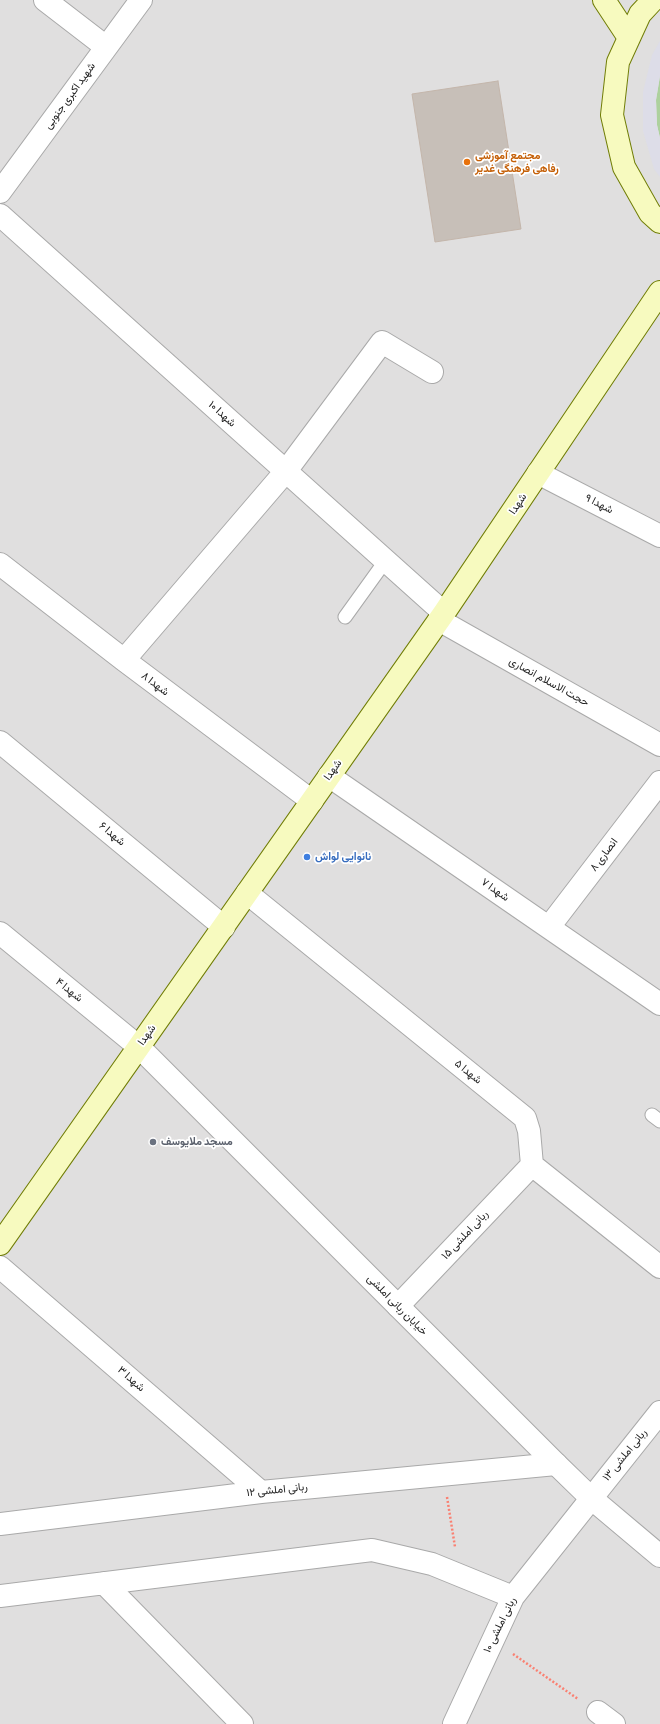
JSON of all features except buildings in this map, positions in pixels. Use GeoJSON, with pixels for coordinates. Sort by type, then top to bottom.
{"type":"FeatureCollection","features":[{"type":"Feature","properties":{"kind":"main road"},"geometry":{"type":"LineString","coordinates":[[604,0],[629,38]]}},
{"type":"Feature","properties":{"kind":"main road"},"geometry":{"type":"LineString","coordinates":[[653,0],[640,14],[618,62],[612,115],[624,167],[650,213],[660,222]]}},
{"type":"Feature","properties":{"kind":"main road","name":"شهدا"},"geometry":{"type":"LineString","coordinates":[[0,1244],[442,616],[660,292]]}},
{"type":"Feature","properties":{"kind":"street"},"geometry":{"type":"LineString","coordinates":[[45,0],[106,47]]}},
{"type":"Feature","properties":{"kind":"street","name":"شهید اکبری جنوبی"},"geometry":{"type":"LineString","coordinates":[[0,192],[141,0]]}},
{"type":"Feature","properties":{"kind":"street","name":"شهدا ۱۰"},"geometry":{"type":"LineString","coordinates":[[0,215],[386,560],[442,616]]}},
{"type":"Feature","properties":{"kind":"street"},"geometry":{"type":"LineString","coordinates":[[124,660],[286,471],[382,342],[432,372]]}},
{"type":"Feature","properties":{"kind":"street","name":"شهدا ۹"},"geometry":{"type":"LineString","coordinates":[[538,473],[660,536]]}},
{"type":"Feature","properties":{"kind":"street","name":"شهدا ۸"},"geometry":{"type":"LineString","coordinates":[[0,564],[124,660],[312,801]]}},
{"type":"Feature","properties":{"kind":"street","name":"حجت الاسلام انصاری"},"geometry":{"type":"LineString","coordinates":[[442,616],[660,744]]}},
{"type":"Feature","properties":{"kind":"street","name":"شهدا ۶"},"geometry":{"type":"LineString","coordinates":[[0,742],[224,927]]}},
{"type":"Feature","properties":{"kind":"street","name":"شهدا ۷"},"geometry":{"type":"LineString","coordinates":[[329,776],[660,1004]]}},
{"type":"Feature","properties":{"kind":"street","name":"انصاری ۸"},"geometry":{"type":"LineString","coordinates":[[549,928],[660,782]]}},
{"type":"Feature","properties":{"kind":"street","name":"شهدا ۵"},"geometry":{"type":"LineString","coordinates":[[247,893],[525,1118],[529,1131],[532,1165]]}},
{"type":"Feature","properties":{"kind":"street","name":"شهدا ۴"},"geometry":{"type":"LineString","coordinates":[[0,933],[139,1047]]}},
{"type":"Feature","properties":{"kind":"street","name":"خیابان ربانی املشی"},"geometry":{"type":"LineString","coordinates":[[139,1047],[556,1464],[591,1498],[660,1556]]}},
{"type":"Feature","properties":{"kind":"street"},"geometry":{"type":"LineString","coordinates":[[532,1165],[660,1266]]}},
{"type":"Feature","properties":{"kind":"street","name":"ربانی املشی ۱۵"},"geometry":{"type":"LineString","coordinates":[[398,1306],[532,1165]]}},
{"type":"Feature","properties":{"kind":"street","name":"شهدا ۳"},"geometry":{"type":"LineString","coordinates":[[0,1266],[261,1492]]}},
{"type":"Feature","properties":{"kind":"street","name":"ربانی املشی ۱۳"},"geometry":{"type":"LineString","coordinates":[[591,1498],[660,1412]]}},
{"type":"Feature","properties":{"kind":"street","name":"ربانی املشی ۱۲"},"geometry":{"type":"LineString","coordinates":[[0,1524],[261,1492],[556,1464]]}},
{"type":"Feature","properties":{"kind":"street","name":"ربانی املشی ۱۰"},"geometry":{"type":"LineString","coordinates":[[454,1724],[513,1597],[591,1498]]}},
{"type":"Feature","properties":{"kind":"street"},"geometry":{"type":"LineString","coordinates":[[0,1596],[372,1550],[432,1564],[513,1597]]}},
{"type":"Feature","properties":{"kind":"street"},"geometry":{"type":"LineString","coordinates":[[104,1583],[242,1724]]}},
{"type":"Feature","properties":{"kind":"lane"},"geometry":{"type":"LineString","coordinates":[[345,617],[386,560]]}},
{"type":"Feature","properties":{"kind":"path"},"geometry":{"type":"LineString","coordinates":[[443,1474],[460,1576]]}},
{"type":"Feature","properties":{"kind":"path"},"geometry":{"type":"LineString","coordinates":[[493,1640],[606,1718]]}},
{"type":"Feature","properties":{"kind":"shaded area"},"geometry":{"type":"Polygon","coordinates":[[[0,0],[660,0],[660,1724],[0,1724],[0,0]]]}},
{"type":"Feature","properties":{"kind":"shaded area"},"geometry":{"type":"Polygon","coordinates":[[[660,41],[660,76],[656,100],[657,125],[660,138],[660,177],[654,169],[643,131],[643,92],[652,55],[660,41]]]}},
{"type":"Feature","properties":{"kind":"green space"},"geometry":{"type":"Polygon","coordinates":[[[660,76],[660,138],[657,125],[656,100],[660,76]]]}},
{"type":"Feature","properties":{"kind":"place","name":"مجتمع آموزشی رفاهی فرهنگی غدیر"},"geometry":{"type":"Point","coordinates":[467,162]}},
{"type":"Feature","properties":{"kind":"place","name":"نانوایی لواش"},"geometry":{"type":"Point","coordinates":[307,857]}},
{"type":"Feature","properties":{"kind":"place","name":"مسجد ملایوسف"},"geometry":{"type":"Point","coordinates":[153,1142]}}]}
